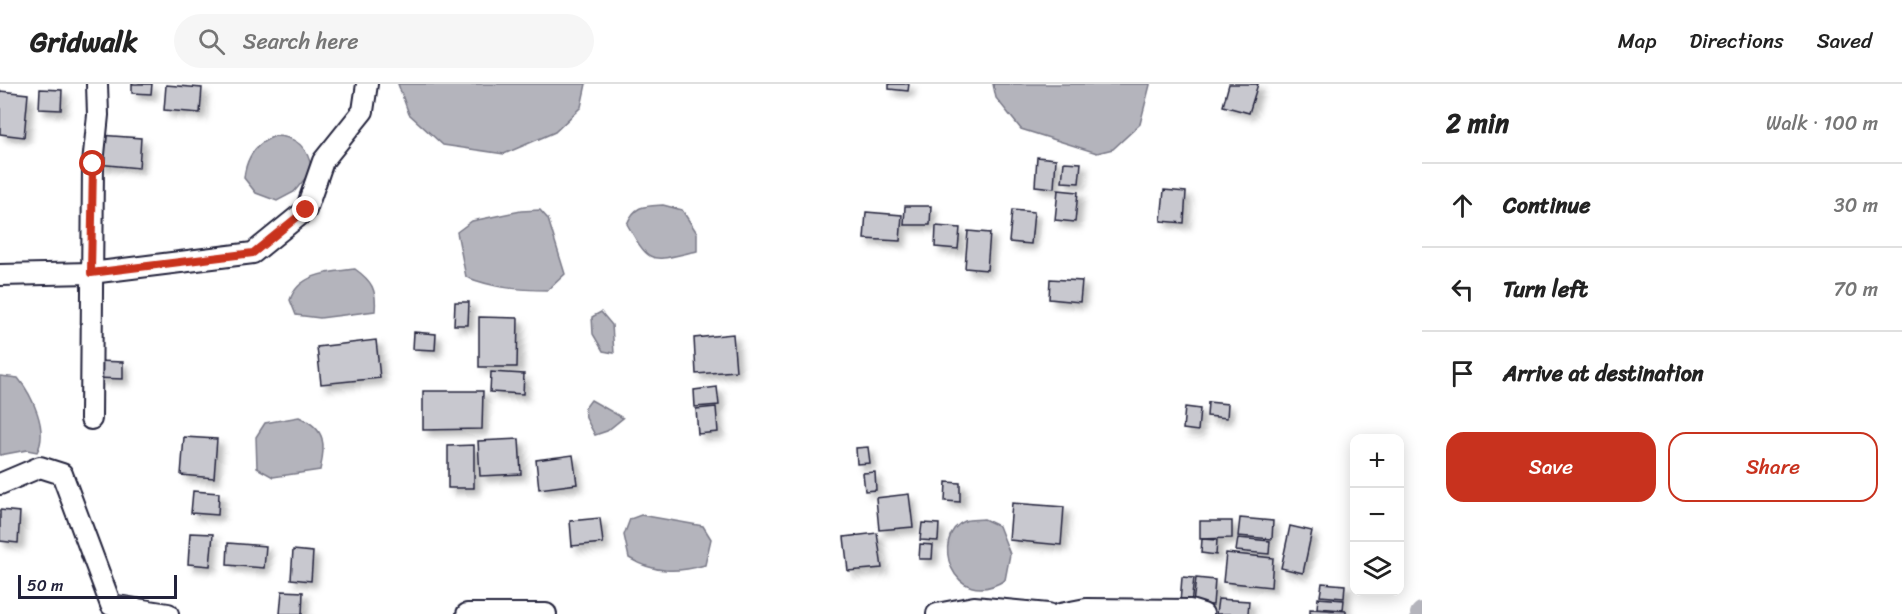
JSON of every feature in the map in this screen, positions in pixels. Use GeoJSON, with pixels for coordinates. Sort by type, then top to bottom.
{"type":"FeatureCollection","features":[{"type":"Feature","properties":{"kind":"street"},"geometry":{"type":"LineString","coordinates":[[91,419],[91,273],[97,84]]}},
{"type":"Feature","properties":{"kind":"street"},"geometry":{"type":"LineString","coordinates":[[0,275],[91,273],[253,253],[306,210],[323,161],[363,111],[367,84]]}},
{"type":"Feature","properties":{"kind":"street"},"geometry":{"type":"LineString","coordinates":[[0,484],[40,467],[63,474],[111,605],[168,614]]}},
{"type":"Feature","properties":{"kind":"street"},"geometry":{"type":"LineString","coordinates":[[937,614],[974,607],[1048,614]]}},
{"type":"Feature","properties":{"kind":"street"},"geometry":{"type":"LineString","coordinates":[[1060,614],[1097,609],[1190,610],[1203,614]]}},
{"type":"Feature","properties":{"kind":"street"},"geometry":{"type":"LineString","coordinates":[[467,614],[546,614]]}},
{"type":"Feature","properties":{"kind":"shaded area"},"geometry":{"type":"Polygon","coordinates":[[[398,84],[586,84],[581,107],[555,132],[504,154],[443,145],[409,114],[398,84]]]}},
{"type":"Feature","properties":{"kind":"shaded area"},"geometry":{"type":"Polygon","coordinates":[[[993,84],[1150,85],[1140,124],[1113,149],[1097,153],[1021,129],[996,98],[993,84]]]}},
{"type":"Feature","properties":{"kind":"shaded area"},"geometry":{"type":"Polygon","coordinates":[[[275,136],[290,138],[300,145],[308,155],[312,170],[294,192],[277,201],[256,193],[244,178],[253,152],[262,143],[275,136]]]}},
{"type":"Feature","properties":{"kind":"shaded area"},"geometry":{"type":"Polygon","coordinates":[[[663,205],[682,210],[697,233],[697,251],[661,258],[647,254],[641,248],[627,224],[630,218],[641,208],[663,205]]]}},
{"type":"Feature","properties":{"kind":"shaded area"},"geometry":{"type":"Polygon","coordinates":[[[540,210],[548,219],[565,274],[548,290],[506,288],[466,277],[457,232],[472,221],[521,211],[540,210]]]}},
{"type":"Feature","properties":{"kind":"shaded area"},"geometry":{"type":"Polygon","coordinates":[[[355,269],[366,278],[372,287],[375,311],[320,318],[296,315],[290,300],[300,284],[317,276],[355,269]]]}},
{"type":"Feature","properties":{"kind":"shaded area"},"geometry":{"type":"Polygon","coordinates":[[[601,312],[612,325],[614,353],[603,351],[593,334],[592,317],[601,312]]]}},
{"type":"Feature","properties":{"kind":"shaded area"},"geometry":{"type":"Polygon","coordinates":[[[0,376],[18,378],[29,394],[40,423],[41,434],[37,452],[27,450],[0,455],[0,376]]]}},
{"type":"Feature","properties":{"kind":"shaded area"},"geometry":{"type":"Polygon","coordinates":[[[591,400],[623,418],[607,431],[595,435],[586,418],[585,408],[591,400]]]}},
{"type":"Feature","properties":{"kind":"shaded area"},"geometry":{"type":"Polygon","coordinates":[[[299,417],[315,427],[322,438],[323,452],[320,470],[273,477],[257,468],[256,437],[265,423],[299,417]]]}},
{"type":"Feature","properties":{"kind":"shaded area"},"geometry":{"type":"Polygon","coordinates":[[[641,515],[703,526],[711,539],[705,565],[666,570],[647,567],[629,558],[624,535],[630,519],[641,515]]]}},
{"type":"Feature","properties":{"kind":"shaded area"},"geometry":{"type":"Polygon","coordinates":[[[984,519],[999,526],[1010,554],[1005,580],[987,588],[971,587],[960,580],[952,568],[948,555],[949,541],[954,529],[965,521],[984,519]]]}},
{"type":"Feature","properties":{"kind":"building"},"geometry":{"type":"Polygon","coordinates":[[[132,84],[152,84],[151,94],[132,93],[132,84]]]}},
{"type":"Feature","properties":{"kind":"building"},"geometry":{"type":"Polygon","coordinates":[[[889,84],[909,84],[908,91],[889,89],[889,84]]]}},
{"type":"Feature","properties":{"kind":"building"},"geometry":{"type":"Polygon","coordinates":[[[1229,84],[1258,84],[1249,113],[1223,106],[1229,84]]]}},
{"type":"Feature","properties":{"kind":"building"},"geometry":{"type":"Polygon","coordinates":[[[166,85],[202,88],[200,113],[164,110],[166,85]]]}},
{"type":"Feature","properties":{"kind":"building"},"geometry":{"type":"Polygon","coordinates":[[[40,89],[62,90],[61,110],[39,109],[40,89]]]}},
{"type":"Feature","properties":{"kind":"building"},"geometry":{"type":"Polygon","coordinates":[[[0,91],[28,94],[24,137],[0,134],[0,91]]]}},
{"type":"Feature","properties":{"kind":"building"},"geometry":{"type":"Polygon","coordinates":[[[99,135],[141,138],[139,168],[97,164],[99,135]]]}},
{"type":"Feature","properties":{"kind":"building"},"geometry":{"type":"Polygon","coordinates":[[[1037,157],[1056,159],[1054,188],[1035,186],[1037,157]]]}},
{"type":"Feature","properties":{"kind":"building"},"geometry":{"type":"Polygon","coordinates":[[[1064,162],[1081,163],[1079,183],[1062,182],[1064,162]]]}},
{"type":"Feature","properties":{"kind":"building"},"geometry":{"type":"Polygon","coordinates":[[[1058,190],[1078,192],[1075,222],[1055,220],[1058,190]]]}},
{"type":"Feature","properties":{"kind":"building"},"geometry":{"type":"Polygon","coordinates":[[[1164,190],[1186,192],[1184,223],[1161,221],[1164,190]]]}},
{"type":"Feature","properties":{"kind":"building"},"geometry":{"type":"Polygon","coordinates":[[[905,206],[931,206],[930,225],[904,225],[905,206]]]}},
{"type":"Feature","properties":{"kind":"building"},"geometry":{"type":"Polygon","coordinates":[[[1012,210],[1034,212],[1031,244],[1009,242],[1012,210]]]}},
{"type":"Feature","properties":{"kind":"building"},"geometry":{"type":"Polygon","coordinates":[[[866,212],[902,215],[900,241],[864,239],[866,212]]]}},
{"type":"Feature","properties":{"kind":"building"},"geometry":{"type":"Polygon","coordinates":[[[936,226],[960,228],[958,249],[935,247],[936,226]]]}},
{"type":"Feature","properties":{"kind":"building"},"geometry":{"type":"Polygon","coordinates":[[[968,231],[990,233],[987,270],[965,268],[968,231]]]}},
{"type":"Feature","properties":{"kind":"building"},"geometry":{"type":"Polygon","coordinates":[[[1050,279],[1082,281],[1080,302],[1049,299],[1050,279]]]}},
{"type":"Feature","properties":{"kind":"building"},"geometry":{"type":"Polygon","coordinates":[[[455,302],[469,302],[468,325],[454,325],[455,302]]]}},
{"type":"Feature","properties":{"kind":"building"},"geometry":{"type":"Polygon","coordinates":[[[479,317],[518,318],[517,367],[479,367],[479,317]]]}},
{"type":"Feature","properties":{"kind":"building"},"geometry":{"type":"Polygon","coordinates":[[[414,332],[436,334],[435,350],[413,349],[414,332]]]}},
{"type":"Feature","properties":{"kind":"building"},"geometry":{"type":"Polygon","coordinates":[[[733,334],[736,371],[696,374],[694,338],[733,334]]]}},
{"type":"Feature","properties":{"kind":"building"},"geometry":{"type":"Polygon","coordinates":[[[376,340],[380,378],[321,384],[317,347],[376,340]]]}},
{"type":"Feature","properties":{"kind":"building"},"geometry":{"type":"Polygon","coordinates":[[[97,361],[123,362],[123,379],[96,378],[97,361]]]}},
{"type":"Feature","properties":{"kind":"building"},"geometry":{"type":"Polygon","coordinates":[[[491,372],[524,374],[523,394],[490,392],[491,372]]]}},
{"type":"Feature","properties":{"kind":"building"},"geometry":{"type":"Polygon","coordinates":[[[717,387],[719,405],[695,407],[694,390],[717,387]]]}},
{"type":"Feature","properties":{"kind":"building"},"geometry":{"type":"Polygon","coordinates":[[[423,391],[483,391],[482,429],[423,430],[423,391]]]}},
{"type":"Feature","properties":{"kind":"building"},"geometry":{"type":"Polygon","coordinates":[[[1208,402],[1228,404],[1227,418],[1207,416],[1208,402]]]}},
{"type":"Feature","properties":{"kind":"building"},"geometry":{"type":"Polygon","coordinates":[[[716,407],[718,432],[698,434],[696,409],[716,407]]]}},
{"type":"Feature","properties":{"kind":"building"},"geometry":{"type":"Polygon","coordinates":[[[1185,407],[1200,409],[1198,431],[1183,429],[1185,407]]]}},
{"type":"Feature","properties":{"kind":"building"},"geometry":{"type":"Polygon","coordinates":[[[184,437],[217,439],[214,478],[181,475],[184,437]]]}},
{"type":"Feature","properties":{"kind":"building"},"geometry":{"type":"Polygon","coordinates":[[[519,439],[521,474],[480,476],[478,441],[519,439]]]}},
{"type":"Feature","properties":{"kind":"building"},"geometry":{"type":"Polygon","coordinates":[[[474,445],[474,488],[448,488],[448,446],[474,445]]]}},
{"type":"Feature","properties":{"kind":"building"},"geometry":{"type":"Polygon","coordinates":[[[868,447],[870,463],[857,464],[856,448],[868,447]]]}},
{"type":"Feature","properties":{"kind":"building"},"geometry":{"type":"Polygon","coordinates":[[[573,455],[577,484],[539,489],[536,460],[573,455]]]}},
{"type":"Feature","properties":{"kind":"building"},"geometry":{"type":"Polygon","coordinates":[[[875,472],[876,490],[865,491],[863,473],[875,472]]]}},
{"type":"Feature","properties":{"kind":"building"},"geometry":{"type":"Polygon","coordinates":[[[946,482],[960,483],[960,502],[945,501],[946,482]]]}},
{"type":"Feature","properties":{"kind":"building"},"geometry":{"type":"Polygon","coordinates":[[[193,491],[219,493],[218,515],[191,513],[193,491]]]}},
{"type":"Feature","properties":{"kind":"building"},"geometry":{"type":"Polygon","coordinates":[[[909,494],[913,527],[879,530],[876,498],[909,494]]]}},
{"type":"Feature","properties":{"kind":"building"},"geometry":{"type":"Polygon","coordinates":[[[1012,503],[1064,507],[1061,545],[1009,540],[1012,503]]]}},
{"type":"Feature","properties":{"kind":"building"},"geometry":{"type":"Polygon","coordinates":[[[0,510],[20,512],[18,543],[0,541],[0,510]]]}},
{"type":"Feature","properties":{"kind":"building"},"geometry":{"type":"Polygon","coordinates":[[[600,518],[603,543],[572,546],[570,521],[600,518]]]}},
{"type":"Feature","properties":{"kind":"building"},"geometry":{"type":"Polygon","coordinates":[[[1240,518],[1273,521],[1272,539],[1238,536],[1240,518]]]}},
{"type":"Feature","properties":{"kind":"building"},"geometry":{"type":"Polygon","coordinates":[[[1200,521],[1232,521],[1232,538],[1200,539],[1200,521]]]}},
{"type":"Feature","properties":{"kind":"building"},"geometry":{"type":"Polygon","coordinates":[[[922,523],[939,524],[938,541],[920,540],[922,523]]]}},
{"type":"Feature","properties":{"kind":"building"},"geometry":{"type":"Polygon","coordinates":[[[1290,526],[1312,531],[1303,573],[1281,568],[1290,526]]]}},
{"type":"Feature","properties":{"kind":"building"},"geometry":{"type":"Polygon","coordinates":[[[190,533],[213,534],[210,566],[188,564],[190,533]]]}},
{"type":"Feature","properties":{"kind":"building"},"geometry":{"type":"Polygon","coordinates":[[[877,533],[882,568],[848,571],[844,537],[877,533]]]}},
{"type":"Feature","properties":{"kind":"building"},"geometry":{"type":"Polygon","coordinates":[[[1238,538],[1270,541],[1269,554],[1236,551],[1238,538]]]}},
{"type":"Feature","properties":{"kind":"building"},"geometry":{"type":"Polygon","coordinates":[[[1202,539],[1217,540],[1216,555],[1201,553],[1202,539]]]}},
{"type":"Feature","properties":{"kind":"building"},"geometry":{"type":"Polygon","coordinates":[[[228,543],[266,546],[264,568],[227,565],[228,543]]]}},
{"type":"Feature","properties":{"kind":"building"},"geometry":{"type":"Polygon","coordinates":[[[920,544],[933,545],[932,559],[919,559],[920,544]]]}},
{"type":"Feature","properties":{"kind":"building"},"geometry":{"type":"Polygon","coordinates":[[[293,550],[313,552],[311,581],[291,579],[293,550]]]}},
{"type":"Feature","properties":{"kind":"building"},"geometry":{"type":"Polygon","coordinates":[[[1226,553],[1273,558],[1271,587],[1223,582],[1226,553]]]}},
{"type":"Feature","properties":{"kind":"building"},"geometry":{"type":"Polygon","coordinates":[[[1182,577],[1194,578],[1191,604],[1180,603],[1182,577]]]}},
{"type":"Feature","properties":{"kind":"building"},"geometry":{"type":"Polygon","coordinates":[[[1196,578],[1215,580],[1213,605],[1193,604],[1196,578]]]}},
{"type":"Feature","properties":{"kind":"building"},"geometry":{"type":"Polygon","coordinates":[[[1322,583],[1345,585],[1344,598],[1320,596],[1322,583]]]}},
{"type":"Feature","properties":{"kind":"building"},"geometry":{"type":"Polygon","coordinates":[[[282,591],[303,592],[302,614],[280,614],[282,591]]]}},
{"type":"Feature","properties":{"kind":"building"},"geometry":{"type":"Polygon","coordinates":[[[1318,598],[1344,600],[1343,610],[1317,608],[1318,598]]]}},
{"type":"Feature","properties":{"kind":"building"},"geometry":{"type":"Polygon","coordinates":[[[1218,599],[1249,601],[1248,614],[1216,614],[1218,599]]]}},
{"type":"Feature","properties":{"kind":"building"},"geometry":{"type":"Polygon","coordinates":[[[1310,609],[1346,611],[1346,614],[1310,614],[1310,609]]]}},
{"type":"Feature","properties":{"kind":"route"},"geometry":{"type":"LineString","coordinates":[[93,164],[91,273],[253,253],[306,210]]}}]}
